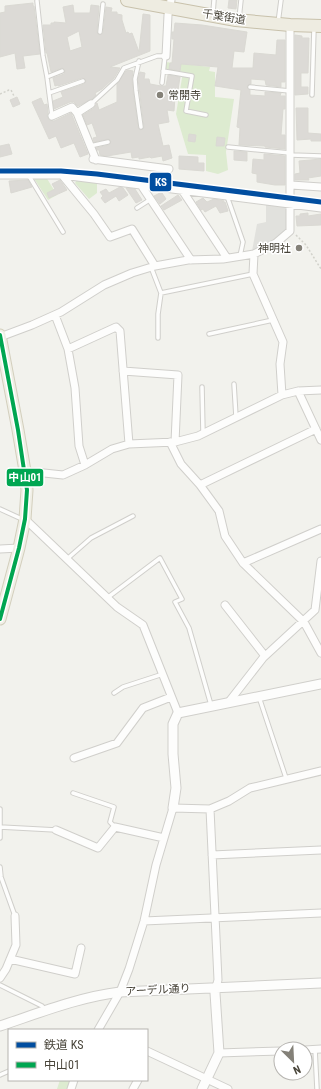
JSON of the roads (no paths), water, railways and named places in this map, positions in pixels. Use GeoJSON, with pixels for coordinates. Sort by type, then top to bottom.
{"type":"FeatureCollection","features":[{"type":"Feature","properties":{"kind":"highway","name":"千葉街道"},"geometry":{"type":"LineString","coordinates":[[127,0],[170,4],[238,20],[290,26],[318,26]]}},
{"type":"Feature","properties":{"kind":"main road"},"geometry":{"type":"LineString","coordinates":[[0,336],[25,471],[27,490],[25,520],[19,548],[2,598],[0,619]]}},
{"type":"Feature","properties":{"kind":"street"},"geometry":{"type":"LineString","coordinates":[[164,56],[166,56],[170,4]]}},
{"type":"Feature","properties":{"kind":"street"},"geometry":{"type":"LineString","coordinates":[[0,336],[55,315],[104,285],[132,273],[153,267],[191,260],[227,258],[254,254],[276,244],[290,231],[290,26]]}},
{"type":"Feature","properties":{"kind":"street"},"geometry":{"type":"LineString","coordinates":[[77,113],[91,104]]}},
{"type":"Feature","properties":{"kind":"street"},"geometry":{"type":"LineString","coordinates":[[52,116],[72,107],[77,113],[95,160],[169,168]]}},
{"type":"Feature","properties":{"kind":"street"},"geometry":{"type":"LineString","coordinates":[[62,174],[94,214],[110,237],[132,229],[153,267]]}},
{"type":"Feature","properties":{"kind":"street"},"geometry":{"type":"LineString","coordinates":[[0,175],[62,174],[321,208]]}},
{"type":"Feature","properties":{"kind":"street"},"geometry":{"type":"LineString","coordinates":[[141,185],[191,260]]}},
{"type":"Feature","properties":{"kind":"street"},"geometry":{"type":"LineString","coordinates":[[291,185],[321,187]]}},
{"type":"Feature","properties":{"kind":"street"},"geometry":{"type":"LineString","coordinates":[[182,190],[227,258]]}},
{"type":"Feature","properties":{"kind":"street"},"geometry":{"type":"LineString","coordinates":[[254,254],[253,274],[283,342],[280,364],[282,395]]}},
{"type":"Feature","properties":{"kind":"street"},"geometry":{"type":"LineString","coordinates":[[55,315],[68,349],[75,388],[79,446],[85,465]]}},
{"type":"Feature","properties":{"kind":"street"},"geometry":{"type":"LineString","coordinates":[[68,349],[116,327],[120,332],[129,444]]}},
{"type":"Feature","properties":{"kind":"street"},"geometry":{"type":"LineString","coordinates":[[123,371],[178,375],[173,442],[181,464],[200,485],[218,510],[225,536],[243,563],[304,622],[321,653]]}},
{"type":"Feature","properties":{"kind":"street"},"geometry":{"type":"LineString","coordinates":[[25,471],[64,474],[85,465],[112,449],[129,444],[173,442],[203,434],[282,395],[298,391],[321,390]]}},
{"type":"Feature","properties":{"kind":"street"},"geometry":{"type":"LineString","coordinates":[[298,391],[321,440]]}},
{"type":"Feature","properties":{"kind":"street"},"geometry":{"type":"LineString","coordinates":[[200,485],[316,429]]}},
{"type":"Feature","properties":{"kind":"street"},"geometry":{"type":"LineString","coordinates":[[25,520],[117,607],[143,625],[178,713],[173,724],[173,754],[176,788],[173,808],[156,865],[144,921],[129,969],[120,992],[100,1029]]}},
{"type":"Feature","properties":{"kind":"street"},"geometry":{"type":"LineString","coordinates":[[243,563],[321,529]]}},
{"type":"Feature","properties":{"kind":"street"},"geometry":{"type":"LineString","coordinates":[[0,549],[19,548]]}},
{"type":"Feature","properties":{"kind":"street"},"geometry":{"type":"LineString","coordinates":[[228,703],[265,656],[318,610],[321,561]]}},
{"type":"Feature","properties":{"kind":"street"},"geometry":{"type":"LineString","coordinates":[[225,605],[265,656]]}},
{"type":"Feature","properties":{"kind":"street"},"geometry":{"type":"LineString","coordinates":[[178,713],[321,684]]}},
{"type":"Feature","properties":{"kind":"street"},"geometry":{"type":"LineString","coordinates":[[74,758],[117,742],[143,708],[171,697]]}},
{"type":"Feature","properties":{"kind":"street"},"geometry":{"type":"LineString","coordinates":[[173,808],[210,808],[229,801],[250,788],[286,778],[321,771]]}},
{"type":"Feature","properties":{"kind":"street"},"geometry":{"type":"LineString","coordinates":[[202,1089],[218,1053],[215,994],[218,980],[210,808]]}},
{"type":"Feature","properties":{"kind":"street"},"geometry":{"type":"LineString","coordinates":[[56,830],[98,848],[116,827],[164,838]]}},
{"type":"Feature","properties":{"kind":"street"},"geometry":{"type":"LineString","coordinates":[[212,855],[321,850]]}},
{"type":"Feature","properties":{"kind":"street"},"geometry":{"type":"LineString","coordinates":[[144,921],[321,913]]}},
{"type":"Feature","properties":{"kind":"street"},"geometry":{"type":"LineString","coordinates":[[0,978],[16,945],[15,916]]}},
{"type":"Feature","properties":{"kind":"street"},"geometry":{"type":"LineString","coordinates":[[10,959],[75,974],[81,948]]}},
{"type":"Feature","properties":{"kind":"street","name":"アーデル通り"},"geometry":{"type":"LineString","coordinates":[[0,1026],[103,994],[216,987],[321,983]]}},
{"type":"Feature","properties":{"kind":"street"},"geometry":{"type":"LineString","coordinates":[[218,1053],[273,1051]]}},
{"type":"Feature","properties":{"kind":"street"},"geometry":{"type":"LineString","coordinates":[[149,1052],[228,1089]]}},
{"type":"Feature","properties":{"kind":"lane"},"geometry":{"type":"LineString","coordinates":[[212,15],[214,0]]}},
{"type":"Feature","properties":{"kind":"lane"},"geometry":{"type":"LineString","coordinates":[[238,20],[241,0]]}},
{"type":"Feature","properties":{"kind":"lane"},"geometry":{"type":"LineString","coordinates":[[278,24],[281,0]]}},
{"type":"Feature","properties":{"kind":"lane"},"geometry":{"type":"LineString","coordinates":[[37,1],[42,56],[47,77],[52,116]]}},
{"type":"Feature","properties":{"kind":"lane"},"geometry":{"type":"LineString","coordinates":[[100,32],[103,4]]}},
{"type":"Feature","properties":{"kind":"lane"},"geometry":{"type":"LineString","coordinates":[[312,95],[318,26]]}},
{"type":"Feature","properties":{"kind":"lane"},"geometry":{"type":"LineString","coordinates":[[91,104],[117,80],[124,68],[158,56],[164,56],[162,84]]}},
{"type":"Feature","properties":{"kind":"lane"},"geometry":{"type":"LineString","coordinates":[[139,62],[136,85],[141,127]]}},
{"type":"Feature","properties":{"kind":"lane"},"geometry":{"type":"LineString","coordinates":[[47,77],[62,71]]}},
{"type":"Feature","properties":{"kind":"lane"},"geometry":{"type":"LineString","coordinates":[[163,71],[192,76],[186,111],[206,115]]}},
{"type":"Feature","properties":{"kind":"lane"},"geometry":{"type":"LineString","coordinates":[[49,93],[83,81]]}},
{"type":"Feature","properties":{"kind":"lane"},"geometry":{"type":"LineString","coordinates":[[250,87],[290,91]]}},
{"type":"Feature","properties":{"kind":"lane"},"geometry":{"type":"LineString","coordinates":[[90,146],[108,142]]}},
{"type":"Feature","properties":{"kind":"lane"},"geometry":{"type":"LineString","coordinates":[[228,146],[291,154],[321,156]]}},
{"type":"Feature","properties":{"kind":"lane"},"geometry":{"type":"LineString","coordinates":[[29,175],[63,232]]}},
{"type":"Feature","properties":{"kind":"lane"},"geometry":{"type":"LineString","coordinates":[[227,195],[243,242],[240,256]]}},
{"type":"Feature","properties":{"kind":"lane"},"geometry":{"type":"LineString","coordinates":[[137,208],[151,199]]}},
{"type":"Feature","properties":{"kind":"lane"},"geometry":{"type":"LineString","coordinates":[[153,267],[160,293],[158,338]]}},
{"type":"Feature","properties":{"kind":"lane"},"geometry":{"type":"LineString","coordinates":[[160,293],[253,274]]}},
{"type":"Feature","properties":{"kind":"lane"},"geometry":{"type":"LineString","coordinates":[[209,334],[273,320]]}},
{"type":"Feature","properties":{"kind":"lane"},"geometry":{"type":"LineString","coordinates":[[234,384],[236,417]]}},
{"type":"Feature","properties":{"kind":"lane"},"geometry":{"type":"LineString","coordinates":[[202,387],[203,434]]}},
{"type":"Feature","properties":{"kind":"lane"},"geometry":{"type":"LineString","coordinates":[[0,509],[25,520]]}},
{"type":"Feature","properties":{"kind":"lane"},"geometry":{"type":"LineString","coordinates":[[67,560],[91,538],[133,516]]}},
{"type":"Feature","properties":{"kind":"lane"},"geometry":{"type":"LineString","coordinates":[[107,598],[160,558],[182,599],[175,602],[189,628],[211,706]]}},
{"type":"Feature","properties":{"kind":"lane"},"geometry":{"type":"LineString","coordinates":[[114,693],[123,687],[163,674]]}},
{"type":"Feature","properties":{"kind":"lane"},"geometry":{"type":"LineString","coordinates":[[258,696],[286,778]]}},
{"type":"Feature","properties":{"kind":"lane"},"geometry":{"type":"LineString","coordinates":[[73,792],[114,807],[110,822],[116,827]]}},
{"type":"Feature","properties":{"kind":"lane"},"geometry":{"type":"LineString","coordinates":[[0,809],[0,838]]}},
{"type":"Feature","properties":{"kind":"lane"},"geometry":{"type":"LineString","coordinates":[[0,827],[56,830]]}},
{"type":"Feature","properties":{"kind":"lane"},"geometry":{"type":"LineString","coordinates":[[0,867],[1,877],[15,916]]}},
{"type":"Feature","properties":{"kind":"lane"},"geometry":{"type":"LineString","coordinates":[[0,985],[42,1006],[45,1011]]}},
{"type":"Feature","properties":{"kind":"lane"},"geometry":{"type":"LineString","coordinates":[[317,1089],[318,1049]]}},
{"type":"Feature","properties":{"kind":"rail line","name":"KS"},"geometry":{"type":"LineString","coordinates":[[0,171],[61,171],[97,174],[321,202]]}},
{"type":"Feature","properties":{"kind":"place","name":"常開寺"},"geometry":{"type":"Point","coordinates":[160,95]}},
{"type":"Feature","properties":{"kind":"place","name":"神明社"},"geometry":{"type":"Point","coordinates":[299,248]}}]}
